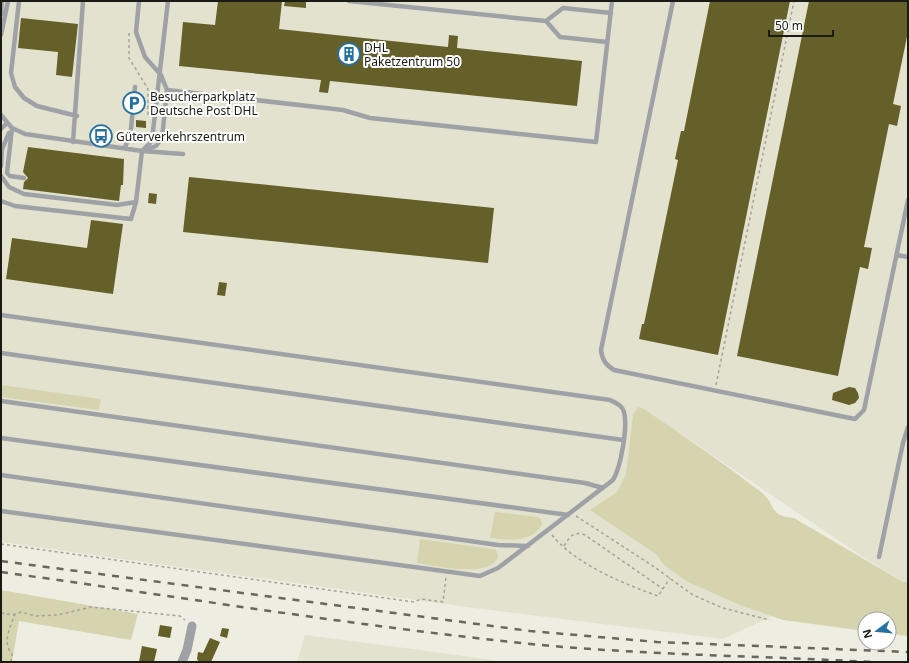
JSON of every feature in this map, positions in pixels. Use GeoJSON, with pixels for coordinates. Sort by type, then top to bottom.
{"type":"FeatureCollection","features":[{"type":"Feature","properties":{"kind":"street"},"geometry":{"type":"LineString","coordinates":[[182,662],[187,650],[192,626]]}},
{"type":"Feature","properties":{"kind":"lane"},"geometry":{"type":"LineString","coordinates":[[1,40],[8,1]]}},
{"type":"Feature","properties":{"kind":"lane"},"geometry":{"type":"LineString","coordinates":[[19,1],[11,74],[15,88],[24,98],[38,106],[77,116]]}},
{"type":"Feature","properties":{"kind":"lane"},"geometry":{"type":"LineString","coordinates":[[74,142],[77,116],[83,1]]}},
{"type":"Feature","properties":{"kind":"lane"},"geometry":{"type":"LineString","coordinates":[[140,1],[136,32],[145,57],[160,75],[167,90],[162,138],[156,146],[142,151]]}},
{"type":"Feature","properties":{"kind":"lane"},"geometry":{"type":"LineString","coordinates":[[1,202],[15,206],[131,219],[136,202],[142,151],[151,142],[168,1]]}},
{"type":"Feature","properties":{"kind":"lane"},"geometry":{"type":"LineString","coordinates":[[349,1],[546,21],[560,37],[607,42]]}},
{"type":"Feature","properties":{"kind":"lane"},"geometry":{"type":"LineString","coordinates":[[167,90],[343,110],[370,118],[596,142],[612,1]]}},
{"type":"Feature","properties":{"kind":"lane"},"geometry":{"type":"LineString","coordinates":[[673,1],[601,350],[602,359],[607,366],[614,370],[855,419],[860,416],[864,410],[908,200]]}},
{"type":"Feature","properties":{"kind":"lane"},"geometry":{"type":"LineString","coordinates":[[1,2],[1,14]]}},
{"type":"Feature","properties":{"kind":"lane"},"geometry":{"type":"LineString","coordinates":[[546,21],[563,8],[611,13]]}},
{"type":"Feature","properties":{"kind":"lane"},"geometry":{"type":"LineString","coordinates":[[1,28],[2,35]]}},
{"type":"Feature","properties":{"kind":"lane"},"geometry":{"type":"LineString","coordinates":[[125,148],[131,129],[135,87]]}},
{"type":"Feature","properties":{"kind":"lane"},"geometry":{"type":"LineString","coordinates":[[2,118],[12,128],[25,134],[142,151],[184,154]]}},
{"type":"Feature","properties":{"kind":"lane"},"geometry":{"type":"LineString","coordinates":[[1,129],[7,123]]}},
{"type":"Feature","properties":{"kind":"lane"},"geometry":{"type":"LineString","coordinates":[[1,166],[2,149],[12,128]]}},
{"type":"Feature","properties":{"kind":"lane"},"geometry":{"type":"LineString","coordinates":[[12,128],[7,173],[10,176],[24,178]]}},
{"type":"Feature","properties":{"kind":"lane"},"geometry":{"type":"LineString","coordinates":[[1,176],[9,188],[24,194],[117,205],[136,202]]}},
{"type":"Feature","properties":{"kind":"lane"},"geometry":{"type":"LineString","coordinates":[[897,254],[908,257]]}},
{"type":"Feature","properties":{"kind":"lane"},"geometry":{"type":"LineString","coordinates":[[1,315],[610,400],[618,404],[624,410],[625,419],[619,465],[616,475],[603,488],[498,568],[484,575],[473,577],[1,512]]}},
{"type":"Feature","properties":{"kind":"lane"},"geometry":{"type":"LineString","coordinates":[[1,353],[623,440]]}},
{"type":"Feature","properties":{"kind":"lane"},"geometry":{"type":"LineString","coordinates":[[1,401],[594,484],[603,488]]}},
{"type":"Feature","properties":{"kind":"lane"},"geometry":{"type":"LineString","coordinates":[[879,557],[903,443],[908,427]]}},
{"type":"Feature","properties":{"kind":"lane"},"geometry":{"type":"LineString","coordinates":[[1,438],[570,514]]}},
{"type":"Feature","properties":{"kind":"lane"},"geometry":{"type":"LineString","coordinates":[[1,476],[498,545],[528,546]]}},
{"type":"Feature","properties":{"kind":"path"},"geometry":{"type":"LineString","coordinates":[[714,391],[794,1]]}},
{"type":"Feature","properties":{"kind":"path"},"geometry":{"type":"LineString","coordinates":[[129,31],[129,58],[148,89],[147,120]]}},
{"type":"Feature","properties":{"kind":"path"},"geometry":{"type":"LineString","coordinates":[[570,514],[703,600],[742,614],[770,620]]}},
{"type":"Feature","properties":{"kind":"path"},"geometry":{"type":"LineString","coordinates":[[548,530],[573,555],[629,586],[658,596],[670,578]]}},
{"type":"Feature","properties":{"kind":"path"},"geometry":{"type":"LineString","coordinates":[[563,546],[574,534],[577,533],[586,536],[663,588]]}},
{"type":"Feature","properties":{"kind":"path"},"geometry":{"type":"LineString","coordinates":[[1,544],[414,602],[421,599],[443,602],[447,573]]}},
{"type":"Feature","properties":{"kind":"path"},"geometry":{"type":"LineString","coordinates":[[1,613],[15,614],[21,612],[36,616],[58,615],[91,607],[180,616],[192,626]]}},
{"type":"Feature","properties":{"kind":"path"},"geometry":{"type":"LineString","coordinates":[[11,662],[12,654],[8,649],[6,642],[15,614]]}},
{"type":"Feature","properties":{"kind":"shaded area"},"geometry":{"type":"Polygon","coordinates":[[[1,1],[908,1],[908,582],[903,582],[866,559],[680,433],[790,608],[723,639],[466,607],[1,542],[1,1]]]}},
{"type":"Feature","properties":{"kind":"shaded area"},"geometry":{"type":"Polygon","coordinates":[[[1,385],[101,399],[99,410],[1,397],[1,385]]]}},
{"type":"Feature","properties":{"kind":"shaded area"},"geometry":{"type":"Polygon","coordinates":[[[638,407],[644,409],[689,439],[761,492],[780,515],[794,518],[903,582],[908,582],[908,636],[897,635],[897,611],[857,611],[857,630],[783,620],[740,605],[686,581],[664,565],[656,554],[590,510],[617,492],[626,474],[633,415],[638,407]]]}},
{"type":"Feature","properties":{"kind":"shaded area"},"geometry":{"type":"Polygon","coordinates":[[[495,512],[538,517],[541,519],[542,525],[532,535],[525,538],[511,540],[490,538],[495,512]]]}},
{"type":"Feature","properties":{"kind":"shaded area"},"geometry":{"type":"Polygon","coordinates":[[[420,539],[492,549],[496,550],[498,556],[493,563],[485,567],[474,569],[449,568],[417,563],[420,539]]]}},
{"type":"Feature","properties":{"kind":"shaded area"},"geometry":{"type":"Polygon","coordinates":[[[1,590],[138,614],[131,640],[19,621],[12,662],[1,662],[1,590]]]}},
{"type":"Feature","properties":{"kind":"shaded area"},"geometry":{"type":"Polygon","coordinates":[[[305,635],[405,648],[507,662],[297,662],[305,635]]]}},
{"type":"Feature","properties":{"kind":"building","name":"DHL Paketzentrum 50"},"geometry":{"type":"Polygon","coordinates":[[[218,1],[282,1],[279,29],[448,47],[449,35],[458,36],[457,48],[582,61],[577,106],[330,81],[328,93],[319,92],[321,80],[179,66],[183,22],[215,25],[218,1]]]}},
{"type":"Feature","properties":{"kind":"building"},"geometry":{"type":"Polygon","coordinates":[[[285,1],[306,1],[306,8],[284,6],[285,1]]]}},
{"type":"Feature","properties":{"kind":"building"},"geometry":{"type":"Polygon","coordinates":[[[710,1],[790,1],[718,355],[639,339],[642,324],[644,324],[678,160],[675,159],[681,131],[684,131],[710,1]]]}},
{"type":"Feature","properties":{"kind":"building"},"geometry":{"type":"Polygon","coordinates":[[[809,1],[908,1],[908,32],[893,104],[901,106],[897,126],[889,124],[864,247],[872,248],[868,269],[860,267],[838,376],[737,356],[809,1]]]}},
{"type":"Feature","properties":{"kind":"building"},"geometry":{"type":"Polygon","coordinates":[[[21,18],[78,24],[72,77],[56,75],[58,52],[18,48],[21,18]]]}},
{"type":"Feature","properties":{"kind":"building"},"geometry":{"type":"Polygon","coordinates":[[[136,120],[146,121],[146,128],[136,127],[136,120]]]}},
{"type":"Feature","properties":{"kind":"building"},"geometry":{"type":"Polygon","coordinates":[[[28,147],[124,159],[123,185],[121,185],[119,201],[23,189],[24,182],[28,178],[23,172],[28,147]]]}},
{"type":"Feature","properties":{"kind":"building"},"geometry":{"type":"Polygon","coordinates":[[[189,177],[494,208],[488,263],[183,232],[189,177]]]}},
{"type":"Feature","properties":{"kind":"building"},"geometry":{"type":"Polygon","coordinates":[[[149,193],[157,194],[156,204],[148,203],[149,193]]]}},
{"type":"Feature","properties":{"kind":"building"},"geometry":{"type":"Polygon","coordinates":[[[91,220],[123,224],[113,294],[6,279],[12,238],[87,248],[91,220]]]}},
{"type":"Feature","properties":{"kind":"building"},"geometry":{"type":"Polygon","coordinates":[[[219,282],[227,283],[225,296],[217,295],[219,282]]]}},
{"type":"Feature","properties":{"kind":"building"},"geometry":{"type":"Polygon","coordinates":[[[849,387],[855,388],[858,393],[859,398],[855,403],[849,405],[832,400],[833,393],[849,387]]]}},
{"type":"Feature","properties":{"kind":"building"},"geometry":{"type":"Polygon","coordinates":[[[160,625],[172,627],[170,638],[158,636],[160,625]]]}},
{"type":"Feature","properties":{"kind":"building"},"geometry":{"type":"Polygon","coordinates":[[[222,628],[229,629],[227,638],[220,636],[222,628]]]}},
{"type":"Feature","properties":{"kind":"building"},"geometry":{"type":"Polygon","coordinates":[[[210,638],[220,642],[211,662],[199,662],[197,659],[198,652],[203,653],[210,638]]]}},
{"type":"Feature","properties":{"kind":"building"},"geometry":{"type":"Polygon","coordinates":[[[142,646],[157,649],[154,662],[139,662],[142,646]]]}},
{"type":"Feature","properties":{"kind":"railway"},"geometry":{"type":"LineString","coordinates":[[1,561],[530,631],[657,642],[908,652]]}},
{"type":"Feature","properties":{"kind":"railway"},"geometry":{"type":"LineString","coordinates":[[1,572],[338,621],[541,645],[665,653],[871,662]]}},
{"type":"Feature","properties":{"kind":"place","name":"DHL Paketzentrum 50"},"geometry":{"type":"Point","coordinates":[349,54]}},
{"type":"Feature","properties":{"kind":"place","name":"Besucherparkplatz Deutsche Post DHL"},"geometry":{"type":"Point","coordinates":[134,103]}},
{"type":"Feature","properties":{"kind":"place","name":"Güterverkehrszentrum"},"geometry":{"type":"Point","coordinates":[101,136]}}]}
